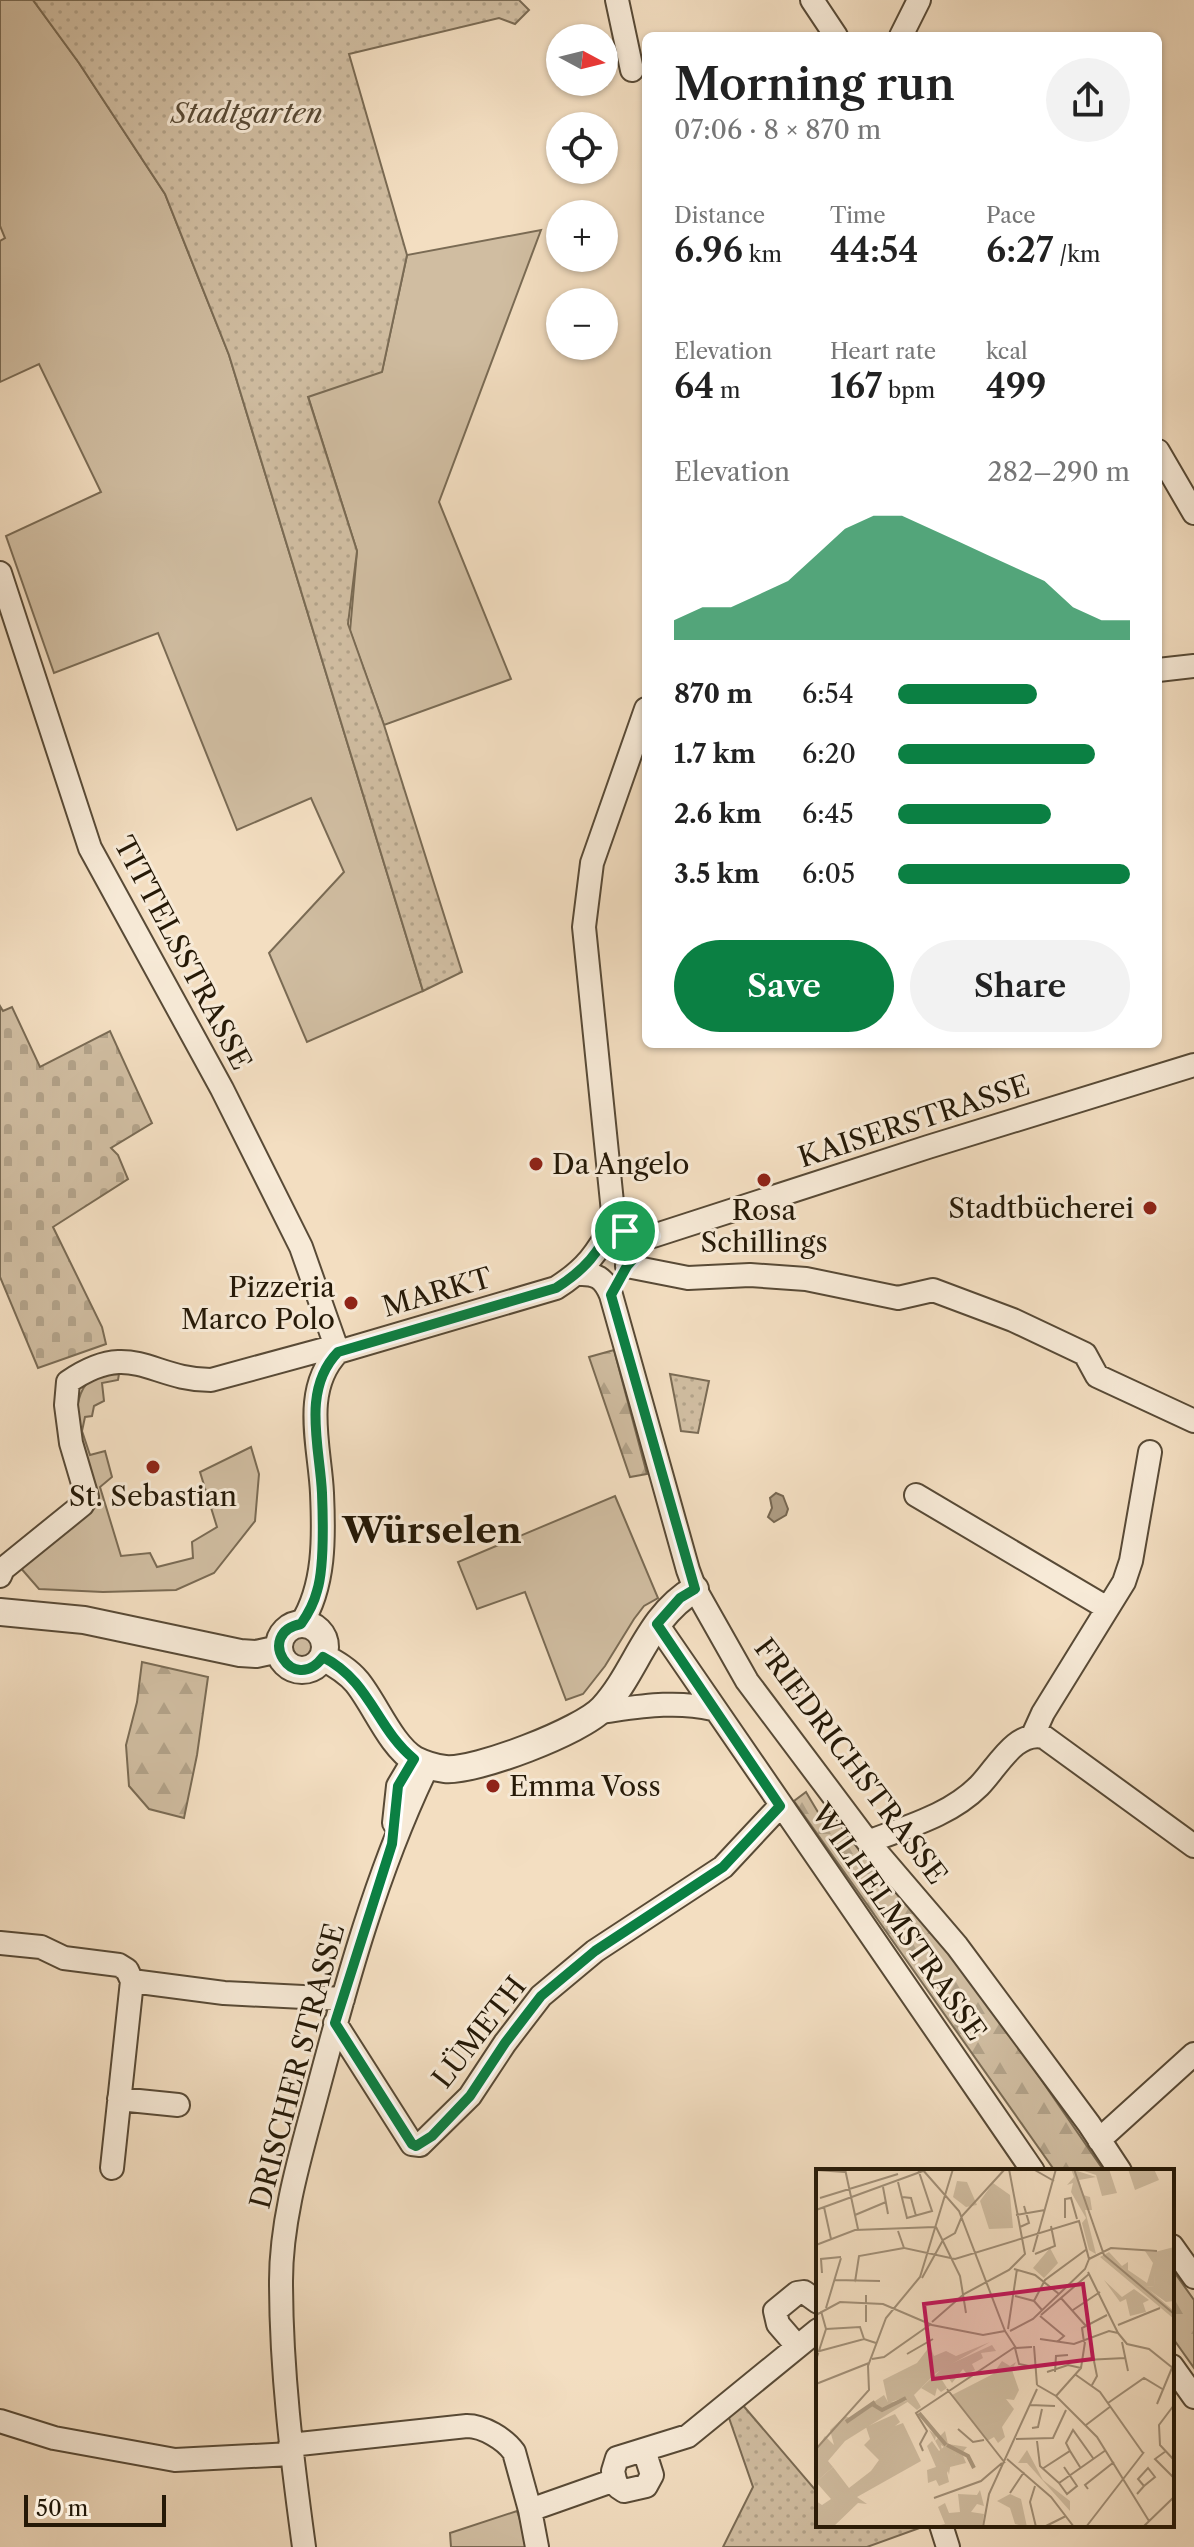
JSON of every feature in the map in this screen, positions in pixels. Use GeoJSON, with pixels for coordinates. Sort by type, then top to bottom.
{"type":"FeatureCollection","features":[{"type":"Feature","properties":{"kind":"street"},"geometry":{"type":"LineString","coordinates":[[617,0],[632,70]]}},
{"type":"Feature","properties":{"kind":"street"},"geometry":{"type":"LineString","coordinates":[[812,0],[833,32]]}},
{"type":"Feature","properties":{"kind":"street"},"geometry":{"type":"LineString","coordinates":[[903,32],[919,0]]}},
{"type":"Feature","properties":{"kind":"street"},"geometry":{"type":"LineString","coordinates":[[1162,458],[1194,513]]}},
{"type":"Feature","properties":{"kind":"street","name":"TITTELSSTRASSE"},"geometry":{"type":"LineString","coordinates":[[0,573],[90,848],[222,1089],[301,1247],[337,1349]]}},
{"type":"Feature","properties":{"kind":"street"},"geometry":{"type":"LineString","coordinates":[[1162,670],[1194,666]]}},
{"type":"Feature","properties":{"kind":"street"},"geometry":{"type":"LineString","coordinates":[[642,720],[592,863],[584,927],[614,1222],[629,1233],[653,1236]]}},
{"type":"Feature","properties":{"kind":"street","name":"KAISERSTRASSE"},"geometry":{"type":"LineString","coordinates":[[653,1236],[1194,1065]]}},
{"type":"Feature","properties":{"kind":"street","name":"MARKT"},"geometry":{"type":"LineString","coordinates":[[0,1576],[3,1569],[82,1505],[87,1497],[71,1443],[66,1405],[68,1382],[80,1374],[110,1362],[126,1361],[151,1365],[192,1380],[211,1380],[519,1300],[556,1288],[578,1274],[598,1252],[614,1222]]}},
{"type":"Feature","properties":{"kind":"street"},"geometry":{"type":"LineString","coordinates":[[611,1295],[627,1266],[653,1236]]}},
{"type":"Feature","properties":{"kind":"street"},"geometry":{"type":"LineString","coordinates":[[627,1266],[688,1278],[750,1275],[806,1279],[898,1298],[933,1290],[1013,1320],[1085,1354],[1097,1376],[1194,1421]]}},
{"type":"Feature","properties":{"kind":"street"},"geometry":{"type":"LineString","coordinates":[[578,1274],[599,1277],[611,1295]]}},
{"type":"Feature","properties":{"kind":"street","name":"FRIEDRICHSTRASSE"},"geometry":{"type":"LineString","coordinates":[[611,1295],[695,1589],[747,1681],[868,1842],[957,1946],[1119,2169]]}},
{"type":"Feature","properties":{"kind":"street"},"geometry":{"type":"LineString","coordinates":[[301,1624],[311,1609],[320,1578],[322,1494],[314,1419],[323,1377],[337,1349]]}},
{"type":"Feature","properties":{"kind":"street"},"geometry":{"type":"LineString","coordinates":[[1033,1735],[1043,1713],[1124,1582],[1131,1561],[1150,1452]]}},
{"type":"Feature","properties":{"kind":"street"},"geometry":{"type":"LineString","coordinates":[[916,1495],[1107,1608]]}},
{"type":"Feature","properties":{"kind":"street"},"geometry":{"type":"LineString","coordinates":[[599,1712],[657,1624],[680,1598],[695,1589]]}},
{"type":"Feature","properties":{"kind":"street"},"geometry":{"type":"LineString","coordinates":[[0,1612],[84,1620],[240,1653],[256,1654],[279,1649]]}},
{"type":"Feature","properties":{"kind":"street"},"geometry":{"type":"LineString","coordinates":[[301,1624],[309,1625],[321,1634],[325,1649],[323,1657],[312,1667],[298,1669],[285,1662],[279,1649],[283,1635],[294,1625],[301,1624]]}},
{"type":"Feature","properties":{"kind":"street","name":"WILHELMSTRASSE"},"geometry":{"type":"LineString","coordinates":[[657,1624],[1028,2169]]}},
{"type":"Feature","properties":{"kind":"street"},"geometry":{"type":"LineString","coordinates":[[323,1657],[356,1680],[402,1749],[421,1762],[445,1769],[484,1763],[564,1733],[599,1712],[671,1703],[689,1703],[713,1709]]}},
{"type":"Feature","properties":{"kind":"street"},"geometry":{"type":"LineString","coordinates":[[868,1842],[942,1813],[977,1788],[1020,1740],[1033,1735],[1044,1737],[1194,1846]]}},
{"type":"Feature","properties":{"kind":"street","name":"DRISCHER STRASSE"},"geometry":{"type":"LineString","coordinates":[[304,2547],[291,2450],[281,2279],[291,2195],[335,2023],[421,1762]]}},
{"type":"Feature","properties":{"kind":"street","name":"LÜMETH"},"geometry":{"type":"LineString","coordinates":[[335,2023],[412,2144],[420,2145],[470,2096],[541,1996],[595,1951],[723,1867],[780,1806]]}},
{"type":"Feature","properties":{"kind":"street"},"geometry":{"type":"LineString","coordinates":[[0,1943],[41,1947],[64,1958],[119,1965],[127,1970],[132,1981],[112,2168]]}},
{"type":"Feature","properties":{"kind":"street"},"geometry":{"type":"LineString","coordinates":[[132,1981],[210,1992],[343,1999]]}},
{"type":"Feature","properties":{"kind":"street"},"geometry":{"type":"LineString","coordinates":[[1099,2140],[1194,2054]]}},
{"type":"Feature","properties":{"kind":"street"},"geometry":{"type":"LineString","coordinates":[[119,2099],[178,2105]]}},
{"type":"Feature","properties":{"kind":"street"},"geometry":{"type":"LineString","coordinates":[[1174,2249],[1194,2277]]}},
{"type":"Feature","properties":{"kind":"street"},"geometry":{"type":"LineString","coordinates":[[812,2337],[778,2324],[775,2311],[797,2293],[804,2292],[816,2301]]}},
{"type":"Feature","properties":{"kind":"street"},"geometry":{"type":"LineString","coordinates":[[644,2450],[652,2475],[646,2486],[624,2491],[615,2480],[614,2463],[617,2458],[688,2436],[812,2337]]}},
{"type":"Feature","properties":{"kind":"street"},"geometry":{"type":"LineString","coordinates":[[1174,2369],[1194,2397]]}},
{"type":"Feature","properties":{"kind":"street"},"geometry":{"type":"LineString","coordinates":[[0,2421],[54,2438],[175,2460],[291,2450],[475,2426],[511,2447],[530,2510],[537,2547]]}},
{"type":"Feature","properties":{"kind":"street"},"geometry":{"type":"LineString","coordinates":[[530,2510],[615,2480]]}},
{"type":"Feature","properties":{"kind":"street"},"geometry":{"type":"LineString","coordinates":[[942,2527],[948,2547]]}},
{"type":"Feature","properties":{"kind":"green space"},"geometry":{"type":"Polygon","coordinates":[[[0,0],[33,0],[79,63],[165,194],[229,355],[423,991],[307,1042],[269,953],[344,872],[311,798],[237,830],[158,633],[54,673],[6,536],[101,492],[39,364],[0,382],[0,241],[5,238],[0,226],[0,0]]]}},
{"type":"Feature","properties":{"kind":"green space","name":"Stadtgarten"},"geometry":{"type":"Polygon","coordinates":[[[33,0],[519,0],[529,10],[515,24],[499,18],[349,54],[407,255],[382,372],[308,397],[357,551],[348,624],[384,725],[462,972],[423,991],[229,355],[165,194],[79,63],[33,0]]]}},
{"type":"Feature","properties":{"kind":"green space"},"geometry":{"type":"Polygon","coordinates":[[[541,230],[439,502],[511,679],[384,725],[350,631],[357,551],[308,396],[382,371],[407,255],[541,230]]]}},
{"type":"Feature","properties":{"kind":"green space"},"geometry":{"type":"Polygon","coordinates":[[[0,1006],[3,1011],[12,1007],[40,1067],[110,1031],[152,1123],[111,1148],[118,1155],[128,1179],[53,1227],[102,1327],[106,1344],[38,1368],[0,1277],[0,1006]]]}},
{"type":"Feature","properties":{"kind":"green space"},"geometry":{"type":"Polygon","coordinates":[[[614,1350],[647,1474],[630,1477],[589,1357],[614,1350]]]}},
{"type":"Feature","properties":{"kind":"green space"},"geometry":{"type":"Polygon","coordinates":[[[119,1374],[118,1380],[102,1383],[104,1401],[94,1406],[92,1416],[85,1417],[82,1431],[90,1455],[105,1451],[112,1477],[100,1487],[121,1556],[150,1553],[157,1567],[193,1558],[192,1542],[217,1527],[200,1472],[251,1447],[259,1474],[255,1521],[214,1573],[176,1590],[103,1592],[39,1589],[19,1566],[85,1509],[76,1442],[77,1406],[81,1392],[96,1377],[119,1374]]]}},
{"type":"Feature","properties":{"kind":"green space"},"geometry":{"type":"Polygon","coordinates":[[[670,1374],[709,1381],[698,1433],[681,1431],[670,1374]]]}},
{"type":"Feature","properties":{"kind":"green space"},"geometry":{"type":"Polygon","coordinates":[[[615,1496],[658,1598],[644,1606],[583,1694],[566,1700],[525,1592],[477,1609],[458,1562],[615,1496]]]}},
{"type":"Feature","properties":{"kind":"green space"},"geometry":{"type":"Polygon","coordinates":[[[302,1636],[310,1639],[313,1647],[310,1655],[302,1658],[294,1655],[291,1647],[294,1639],[302,1636]]]}},
{"type":"Feature","properties":{"kind":"green space"},"geometry":{"type":"Polygon","coordinates":[[[142,1662],[208,1677],[184,1818],[149,1809],[129,1786],[126,1745],[137,1702],[142,1662]]]}},
{"type":"Feature","properties":{"kind":"green space"},"geometry":{"type":"Polygon","coordinates":[[[806,1792],[822,1819],[832,1810],[952,1950],[1103,2169],[1054,2169],[794,1801],[806,1792]]]}},
{"type":"Feature","properties":{"kind":"green space"},"geometry":{"type":"Polygon","coordinates":[[[1174,2272],[1194,2300],[1194,2368],[1174,2340],[1174,2272]]]}},
{"type":"Feature","properties":{"kind":"green space"},"geometry":{"type":"Polygon","coordinates":[[[741,2403],[816,2491],[816,2527],[922,2527],[867,2547],[723,2547],[753,2487],[728,2415],[741,2403]]]}},
{"type":"Feature","properties":{"kind":"green space"},"geometry":{"type":"Polygon","coordinates":[[[517,2511],[529,2547],[451,2547],[450,2533],[517,2511]]]}},
{"type":"Feature","properties":{"kind":"shaded area"},"geometry":{"type":"Polygon","coordinates":[[[776,1493],[783,1496],[788,1509],[786,1515],[774,1522],[768,1517],[772,1508],[770,1498],[776,1493]]]}},
{"type":"Feature","properties":{"kind":"place","name":"Da Angelo"},"geometry":{"type":"Point","coordinates":[536,1164]}},
{"type":"Feature","properties":{"kind":"place","name":"Rosa Schillings"},"geometry":{"type":"Point","coordinates":[764,1180]}},
{"type":"Feature","properties":{"kind":"place","name":"Stadtbücherei"},"geometry":{"type":"Point","coordinates":[1150,1208]}},
{"type":"Feature","properties":{"kind":"place","name":"Pizzeria Marco Polo"},"geometry":{"type":"Point","coordinates":[351,1303]}},
{"type":"Feature","properties":{"kind":"place","name":"St. Sebastian"},"geometry":{"type":"Point","coordinates":[153,1467]}},
{"type":"Feature","properties":{"kind":"place","name":"Emma Voss"},"geometry":{"type":"Point","coordinates":[493,1786]}},
{"type":"Feature","properties":{"kind":"district","name":"Würselen"},"geometry":{"type":"Point","coordinates":[432,1530]}},
{"type":"Feature","properties":{"kind":"route"},"geometry":{"type":"LineString","coordinates":[[614,1222],[625,1231],[653,1236],[639,1249],[611,1295],[695,1589],[680,1598],[657,1624],[780,1806],[723,1867],[595,1951],[541,1996],[470,2096],[432,2136],[416,2146],[335,2023],[392,1844],[398,1786],[414,1759],[402,1749],[356,1680],[343,1669],[323,1657],[305,1670],[291,1667],[279,1649],[283,1635],[294,1625],[301,1624],[311,1609],[320,1578],[322,1494],[314,1419],[317,1397],[326,1370],[338,1352],[556,1288],[578,1274],[598,1252],[614,1222]]}}]}
